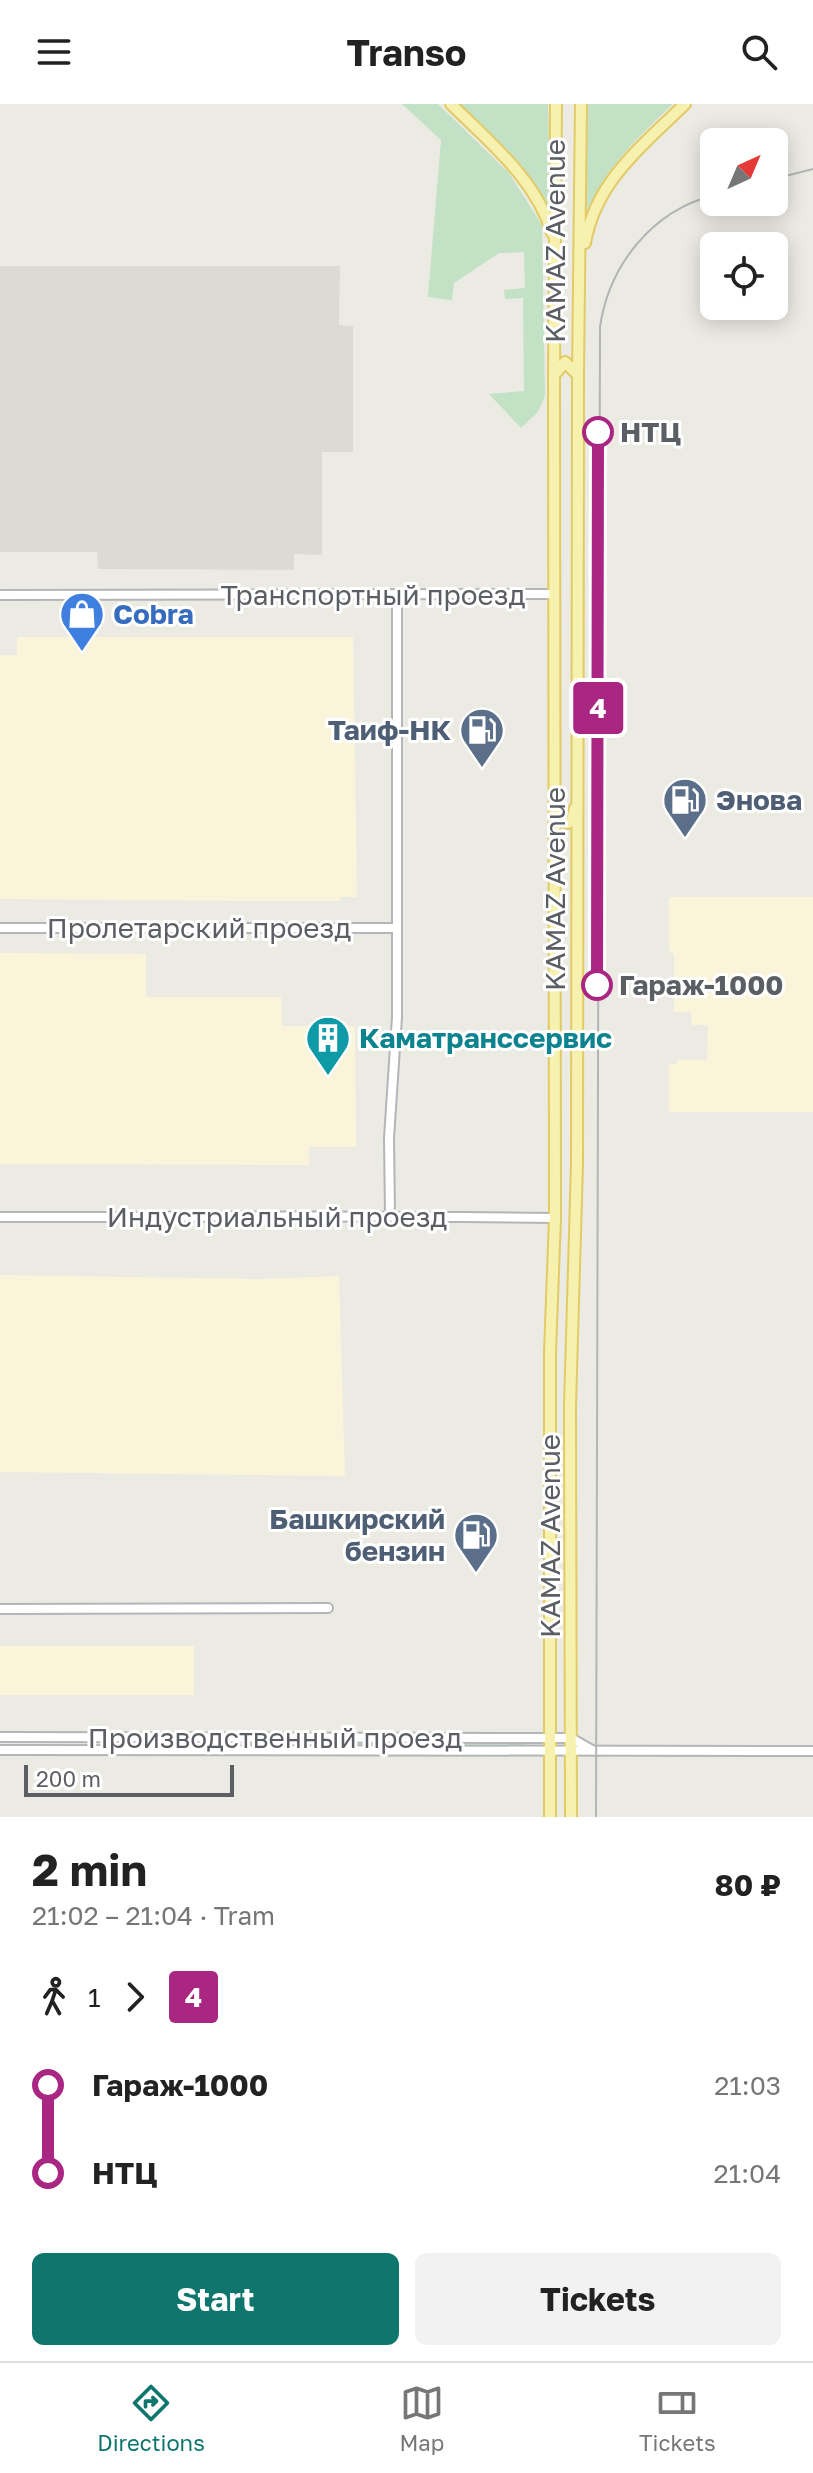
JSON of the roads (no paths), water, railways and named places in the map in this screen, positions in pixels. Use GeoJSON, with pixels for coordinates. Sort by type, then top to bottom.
{"type":"FeatureCollection","features":[{"type":"Feature","properties":{"kind":"main road"},"geometry":{"type":"LineString","coordinates":[[451,104],[516,169],[544,209],[552,231],[556,264]]}},
{"type":"Feature","properties":{"kind":"main road","name":"KAMAZ Avenue"},"geometry":{"type":"LineString","coordinates":[[550,1817],[550,1353],[555,1218],[556,104]]}},
{"type":"Feature","properties":{"kind":"main road","name":"KAMAZ Avenue"},"geometry":{"type":"LineString","coordinates":[[571,1817],[570,1406],[577,1164],[581,104]]}},
{"type":"Feature","properties":{"kind":"main road"},"geometry":{"type":"LineString","coordinates":[[581,273],[588,230],[601,195],[627,161],[685,104]]}},
{"type":"Feature","properties":{"kind":"main road"},"geometry":{"type":"LineString","coordinates":[[554,375],[565,362],[578,375]]}},
{"type":"Feature","properties":{"kind":"main road"},"geometry":{"type":"LineString","coordinates":[[555,795],[562,820],[568,823],[572,820],[578,797]]}},
{"type":"Feature","properties":{"kind":"main road"},"geometry":{"type":"LineString","coordinates":[[550,1353],[560,1373],[565,1374],[569,1370],[571,1361]]}},
{"type":"Feature","properties":{"kind":"main road"},"geometry":{"type":"LineString","coordinates":[[550,1404],[559,1394],[570,1406]]}},
{"type":"Feature","properties":{"kind":"street","name":"Транспортный проезд"},"geometry":{"type":"LineString","coordinates":[[0,595],[555,594]]}},
{"type":"Feature","properties":{"kind":"street"},"geometry":{"type":"LineString","coordinates":[[390,1215],[389,1138],[397,1017],[397,595]]}},
{"type":"Feature","properties":{"kind":"street","name":"Пролетарский проезд"},"geometry":{"type":"LineString","coordinates":[[0,928],[397,928]]}},
{"type":"Feature","properties":{"kind":"street","name":"Индустриальный проезд"},"geometry":{"type":"LineString","coordinates":[[0,1217],[318,1218],[390,1215],[555,1218]]}},
{"type":"Feature","properties":{"kind":"street"},"geometry":{"type":"LineString","coordinates":[[0,1609],[328,1608]]}},
{"type":"Feature","properties":{"kind":"street","name":"Производственный проезд"},"geometry":{"type":"LineString","coordinates":[[0,1737],[571,1738]]}},
{"type":"Feature","properties":{"kind":"street"},"geometry":{"type":"LineString","coordinates":[[183,1738],[183,1751]]}},
{"type":"Feature","properties":{"kind":"street"},"geometry":{"type":"LineString","coordinates":[[571,1738],[593,1751]]}},
{"type":"Feature","properties":{"kind":"street","name":"Производственный проезд"},"geometry":{"type":"LineString","coordinates":[[0,1750],[571,1752]]}},
{"type":"Feature","properties":{"kind":"street"},"geometry":{"type":"LineString","coordinates":[[571,1752],[813,1751]]}},
{"type":"Feature","properties":{"kind":"tram line"},"geometry":{"type":"LineString","coordinates":[[788,175],[813,169]]}},
{"type":"Feature","properties":{"kind":"tram line"},"geometry":{"type":"LineString","coordinates":[[596,1817],[600,327],[613,282],[637,244],[671,214],[700,200]]}},
{"type":"Feature","properties":{"kind":"tram line","name":"4"},"geometry":{"type":"LineString","coordinates":[[597,985],[598,432]]}},
{"type":"Feature","properties":{"kind":"place","name":"НТЦ"},"geometry":{"type":"Point","coordinates":[598,432]}},
{"type":"Feature","properties":{"kind":"place","name":"Cobra"},"geometry":{"type":"Point","coordinates":[82,653]}},
{"type":"Feature","properties":{"kind":"place","name":"Таиф-НК"},"geometry":{"type":"Point","coordinates":[482,769]}},
{"type":"Feature","properties":{"kind":"place","name":"Энова"},"geometry":{"type":"Point","coordinates":[685,839]}},
{"type":"Feature","properties":{"kind":"place","name":"Гараж-1000"},"geometry":{"type":"Point","coordinates":[597,985]}},
{"type":"Feature","properties":{"kind":"place","name":"Каматранссервис"},"geometry":{"type":"Point","coordinates":[328,1077]}},
{"type":"Feature","properties":{"kind":"place","name":"Башкирский бензин"},"geometry":{"type":"Point","coordinates":[476,1574]}}]}
